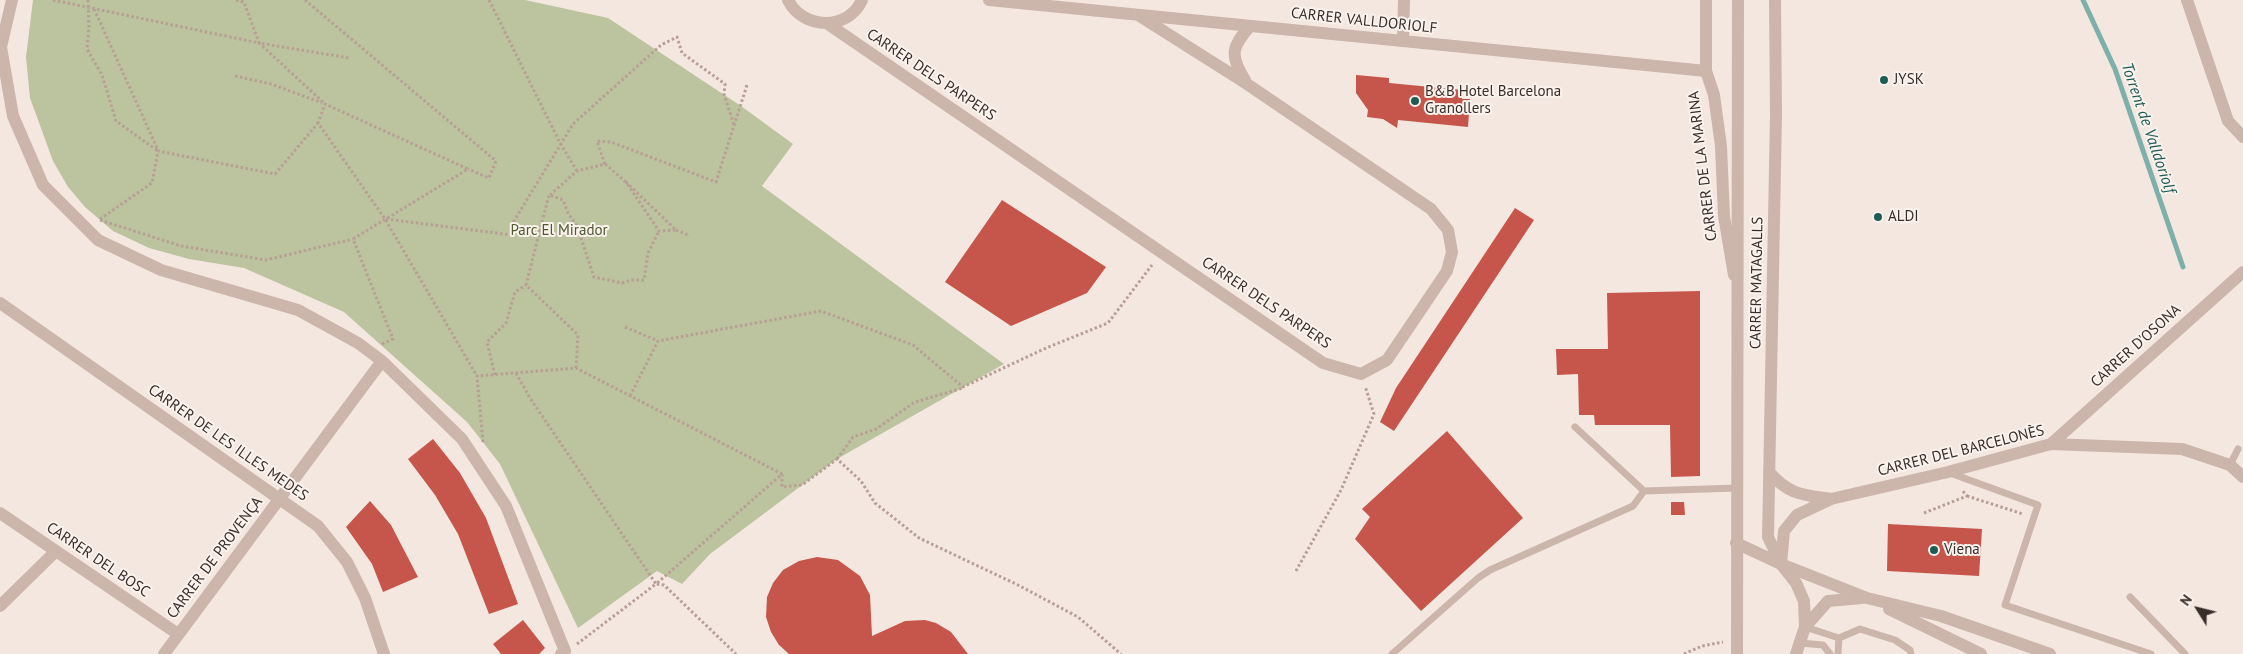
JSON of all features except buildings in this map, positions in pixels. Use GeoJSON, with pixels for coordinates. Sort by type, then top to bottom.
{"type":"FeatureCollection","features":[{"type":"Feature","properties":{"kind":"street"},"geometry":{"type":"LineString","coordinates":[[12,0],[1,47],[13,116],[43,185],[98,240],[161,270],[298,310],[358,343],[382,362],[462,440],[506,506],[563,652]]}},
{"type":"Feature","properties":{"kind":"street","name":"CARRER DELS PARPERS"},"geometry":{"type":"LineString","coordinates":[[788,0],[801,16],[814,22],[828,24],[1323,363],[1361,374]]}},
{"type":"Feature","properties":{"kind":"street"},"geometry":{"type":"LineString","coordinates":[[828,24],[838,22],[851,15],[862,0]]}},
{"type":"Feature","properties":{"kind":"street","name":"CARRER VALLDORIOLF"},"geometry":{"type":"LineString","coordinates":[[989,0],[1090,5],[1138,15],[1706,71]]}},
{"type":"Feature","properties":{"kind":"street"},"geometry":{"type":"LineString","coordinates":[[1404,0],[1404,41]]}},
{"type":"Feature","properties":{"kind":"street","name":"CARRER DE LA MARINA"},"geometry":{"type":"LineString","coordinates":[[1706,0],[1706,71],[1714,95],[1720,146],[1724,216],[1738,298]]}},
{"type":"Feature","properties":{"kind":"street"},"geometry":{"type":"LineString","coordinates":[[1737,654],[1738,0]]}},
{"type":"Feature","properties":{"kind":"street","name":"CARRER MATAGALLS"},"geometry":{"type":"LineString","coordinates":[[1775,0],[1776,114],[1768,537],[1780,564],[1796,584],[1804,601],[1805,627],[1798,649]]}},
{"type":"Feature","properties":{"kind":"street"},"geometry":{"type":"LineString","coordinates":[[2187,0],[2228,121],[2243,137]]}},
{"type":"Feature","properties":{"kind":"street"},"geometry":{"type":"LineString","coordinates":[[1138,15],[1247,84],[1431,209],[1448,230],[1452,252],[1446,271],[1388,360],[1361,374]]}},
{"type":"Feature","properties":{"kind":"street"},"geometry":{"type":"LineString","coordinates":[[1247,84],[1235,64],[1234,52],[1238,41],[1250,26]]}},
{"type":"Feature","properties":{"kind":"street","name":"CARRER D'OSONA"},"geometry":{"type":"LineString","coordinates":[[2052,444],[2243,272]]}},
{"type":"Feature","properties":{"kind":"street","name":"CARRER DE LES ILLES MEDES"},"geometry":{"type":"LineString","coordinates":[[0,303],[318,526],[347,562],[365,598],[384,654]]}},
{"type":"Feature","properties":{"kind":"street","name":"CARRER DE PROVENÇA"},"geometry":{"type":"LineString","coordinates":[[164,654],[382,362]]}},
{"type":"Feature","properties":{"kind":"street","name":"CARRER DEL BARCELONÈS"},"geometry":{"type":"LineString","coordinates":[[1780,564],[1784,531],[1797,515],[1831,499],[1948,472],[2052,444],[2182,449],[2230,465],[2243,477]]}},
{"type":"Feature","properties":{"kind":"street","name":"CARRER DEL BARCELONÈS"},"geometry":{"type":"LineString","coordinates":[[1769,472],[1781,486],[1796,494],[1831,499]]}},
{"type":"Feature","properties":{"kind":"street","name":"CARRER DEL BOSC"},"geometry":{"type":"LineString","coordinates":[[0,513],[178,634]]}},
{"type":"Feature","properties":{"kind":"street","name":"CARRER MATAGALLS"},"geometry":{"type":"LineString","coordinates":[[1736,543],[1780,564]]}},
{"type":"Feature","properties":{"kind":"street"},"geometry":{"type":"LineString","coordinates":[[0,606],[56,551]]}},
{"type":"Feature","properties":{"kind":"street"},"geometry":{"type":"LineString","coordinates":[[1780,564],[1867,598],[1980,653]]}},
{"type":"Feature","properties":{"kind":"street"},"geometry":{"type":"LineString","coordinates":[[1805,627],[1828,601],[1867,598],[1941,616],[2050,654]]}},
{"type":"Feature","properties":{"kind":"lane"},"geometry":{"type":"LineString","coordinates":[[1575,427],[1644,491],[1737,488]]}},
{"type":"Feature","properties":{"kind":"lane"},"geometry":{"type":"LineString","coordinates":[[2230,465],[2238,449]]}},
{"type":"Feature","properties":{"kind":"lane"},"geometry":{"type":"LineString","coordinates":[[1948,472],[2038,506],[2005,605],[2151,654]]}},
{"type":"Feature","properties":{"kind":"lane"},"geometry":{"type":"LineString","coordinates":[[1392,654],[1478,578],[1490,570],[1632,506],[1644,491]]}},
{"type":"Feature","properties":{"kind":"lane"},"geometry":{"type":"LineString","coordinates":[[2130,597],[2185,654]]}},
{"type":"Feature","properties":{"kind":"lane"},"geometry":{"type":"LineString","coordinates":[[1805,627],[1839,638],[1860,629],[1895,640],[1912,653]]}},
{"type":"Feature","properties":{"kind":"lane"},"geometry":{"type":"LineString","coordinates":[[1838,654],[1839,638]]}},
{"type":"Feature","properties":{"kind":"lane"},"geometry":{"type":"LineString","coordinates":[[1798,649],[1823,646],[1830,654]]}},
{"type":"Feature","properties":{"kind":"path"},"geometry":{"type":"LineString","coordinates":[[53,0],[259,43],[349,58]]}},
{"type":"Feature","properties":{"kind":"path"},"geometry":{"type":"LineString","coordinates":[[88,0],[87,49],[102,75],[116,121],[158,151],[275,174],[318,123],[325,104]]}},
{"type":"Feature","properties":{"kind":"path"},"geometry":{"type":"LineString","coordinates":[[236,0],[244,2],[259,43],[325,104]]}},
{"type":"Feature","properties":{"kind":"path"},"geometry":{"type":"LineString","coordinates":[[235,76],[271,84],[325,104],[489,178],[496,161],[305,0]]}},
{"type":"Feature","properties":{"kind":"path"},"geometry":{"type":"LineString","coordinates":[[489,0],[560,143],[577,171]]}},
{"type":"Feature","properties":{"kind":"path"},"geometry":{"type":"LineString","coordinates":[[94,9],[158,151],[152,183],[100,220],[181,246],[266,260],[353,239],[468,169]]}},
{"type":"Feature","properties":{"kind":"path"},"geometry":{"type":"LineString","coordinates":[[385,219],[512,236],[514,221],[573,124],[661,45],[678,37],[682,53],[724,84],[724,94],[734,125]]}},
{"type":"Feature","properties":{"kind":"path"},"geometry":{"type":"LineString","coordinates":[[690,236],[676,230],[605,164],[597,141],[610,142],[716,182],[747,85]]}},
{"type":"Feature","properties":{"kind":"path"},"geometry":{"type":"LineString","coordinates":[[318,123],[385,219],[477,376],[483,442]]}},
{"type":"Feature","properties":{"kind":"path"},"geometry":{"type":"LineString","coordinates":[[495,375],[487,342],[506,322],[515,292],[526,285],[549,195],[577,171],[605,164]]}},
{"type":"Feature","properties":{"kind":"path"},"geometry":{"type":"LineString","coordinates":[[626,182],[659,231]]}},
{"type":"Feature","properties":{"kind":"path"},"geometry":{"type":"LineString","coordinates":[[549,195],[563,200],[568,213],[577,226],[594,277],[622,283],[630,280],[644,280],[648,253],[659,231]]}},
{"type":"Feature","properties":{"kind":"path"},"geometry":{"type":"LineString","coordinates":[[659,231],[676,230]]}},
{"type":"Feature","properties":{"kind":"path"},"geometry":{"type":"LineString","coordinates":[[353,239],[394,339],[381,345]]}},
{"type":"Feature","properties":{"kind":"path"},"geometry":{"type":"LineString","coordinates":[[782,474],[782,487],[802,485],[837,458],[853,437],[876,429],[916,402],[963,387],[1046,348],[1108,322],[1151,264],[1159,270]]}},
{"type":"Feature","properties":{"kind":"path"},"geometry":{"type":"LineString","coordinates":[[526,285],[578,335],[576,368]]}},
{"type":"Feature","properties":{"kind":"path"},"geometry":{"type":"LineString","coordinates":[[625,328],[658,341],[821,310],[913,345],[963,387]]}},
{"type":"Feature","properties":{"kind":"path"},"geometry":{"type":"LineString","coordinates":[[630,396],[658,341]]}},
{"type":"Feature","properties":{"kind":"path"},"geometry":{"type":"LineString","coordinates":[[477,376],[576,368],[782,474]]}},
{"type":"Feature","properties":{"kind":"path"},"geometry":{"type":"LineString","coordinates":[[516,373],[530,398],[656,584],[664,585],[736,654]]}},
{"type":"Feature","properties":{"kind":"path"},"geometry":{"type":"LineString","coordinates":[[1296,571],[1341,490],[1374,414],[1361,374]]}},
{"type":"Feature","properties":{"kind":"path"},"geometry":{"type":"LineString","coordinates":[[837,458],[860,481],[875,503],[918,538],[1018,585],[1078,617],[1121,654]]}},
{"type":"Feature","properties":{"kind":"path"},"geometry":{"type":"LineString","coordinates":[[1948,472],[1967,496],[2034,518]]}},
{"type":"Feature","properties":{"kind":"path"},"geometry":{"type":"LineString","coordinates":[[563,652],[584,640],[656,584],[782,474]]}},
{"type":"Feature","properties":{"kind":"path"},"geometry":{"type":"LineString","coordinates":[[1924,513],[1967,496]]}},
{"type":"Feature","properties":{"kind":"path"},"geometry":{"type":"LineString","coordinates":[[1684,654],[1702,646],[1736,639]]}},
{"type":"Feature","properties":{"kind":"green space","name":"Parc El Mirador"},"geometry":{"type":"Polygon","coordinates":[[[33,0],[525,0],[608,18],[741,106],[793,144],[762,186],[1004,364],[837,459],[710,554],[682,584],[657,571],[578,628],[500,464],[467,422],[344,312],[244,268],[189,259],[149,248],[113,231],[85,207],[68,187],[53,161],[30,98],[26,57],[33,0]]]}},
{"type":"Feature","properties":{"kind":"waterway","name":"Torrent de Valldoriolf"},"geometry":{"type":"LineString","coordinates":[[2083,0],[2115,69],[2183,267]]}},
{"type":"Feature","properties":{"kind":"place","name":"JYSK"},"geometry":{"type":"Point","coordinates":[1884,80]}},
{"type":"Feature","properties":{"kind":"place","name":"B&B Hotel Barcelona Granollers"},"geometry":{"type":"Point","coordinates":[1415,101]}},
{"type":"Feature","properties":{"kind":"place","name":"ALDI"},"geometry":{"type":"Point","coordinates":[1878,217]}},
{"type":"Feature","properties":{"kind":"place","name":"Viena"},"geometry":{"type":"Point","coordinates":[1934,550]}}]}
